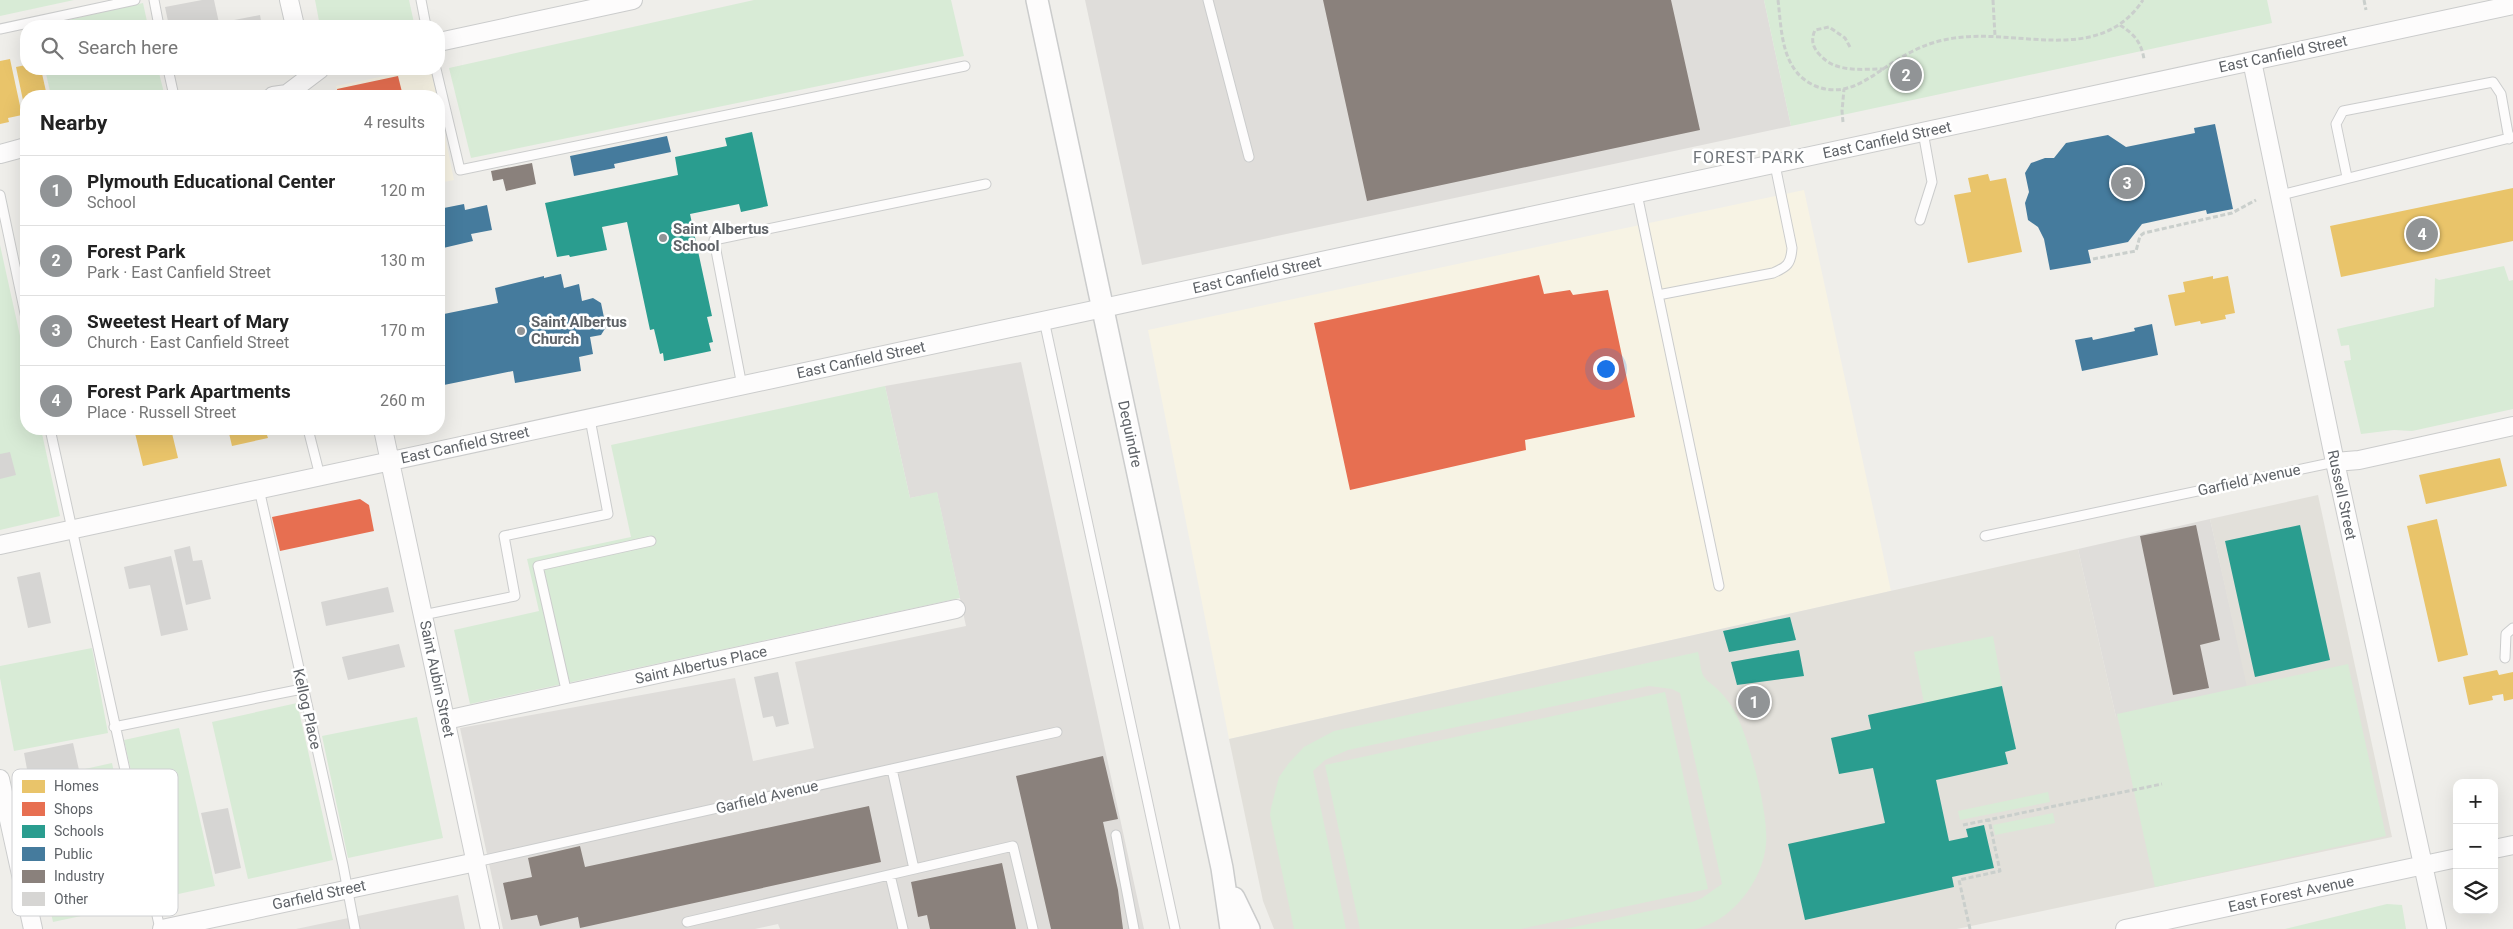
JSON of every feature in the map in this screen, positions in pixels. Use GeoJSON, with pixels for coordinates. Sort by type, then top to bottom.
{"type":"FeatureCollection","features":[{"type":"Feature","properties":{"kind":"street"},"geometry":{"type":"LineString","coordinates":[[289,0],[294,20]]}},
{"type":"Feature","properties":{"kind":"street"},"geometry":{"type":"LineString","coordinates":[[445,41],[633,0]]}},
{"type":"Feature","properties":{"kind":"street","name":"Dequindre"},"geometry":{"type":"LineString","coordinates":[[1037,0],[1222,868],[1231,929]]}},
{"type":"Feature","properties":{"kind":"street","name":"East Canfield Street"},"geometry":{"type":"LineString","coordinates":[[0,545],[2513,5]]}},
{"type":"Feature","properties":{"kind":"street","name":"Russell Street"},"geometry":{"type":"LineString","coordinates":[[2252,61],[2335,462],[2437,929]]}},
{"type":"Feature","properties":{"kind":"street"},"geometry":{"type":"LineString","coordinates":[[294,90],[307,82]]}},
{"type":"Feature","properties":{"kind":"street"},"geometry":{"type":"LineString","coordinates":[[0,154],[20,149]]}},
{"type":"Feature","properties":{"kind":"street","name":"Garfield Avenue"},"geometry":{"type":"LineString","coordinates":[[2335,462],[2359,460],[2513,426]]}},
{"type":"Feature","properties":{"kind":"street","name":"Saint Aubin Street"},"geometry":{"type":"LineString","coordinates":[[384,435],[490,929]]}},
{"type":"Feature","properties":{"kind":"street","name":"Saint Albertus Place"},"geometry":{"type":"LineString","coordinates":[[446,720],[956,609]]}},
{"type":"Feature","properties":{"kind":"street"},"geometry":{"type":"LineString","coordinates":[[0,778],[12,833]]}},
{"type":"Feature","properties":{"kind":"street"},"geometry":{"type":"LineString","coordinates":[[2498,848],[2513,845]]}},
{"type":"Feature","properties":{"kind":"street","name":"East Forest Avenue"},"geometry":{"type":"LineString","coordinates":[[2125,929],[2453,859]]}},
{"type":"Feature","properties":{"kind":"street","name":"Garfield Street"},"geometry":{"type":"LineString","coordinates":[[161,929],[476,862]]}},
{"type":"Feature","properties":{"kind":"street","name":"Dequindre"},"geometry":{"type":"LineString","coordinates":[[1222,868],[1249,929]]}},
{"type":"Feature","properties":{"kind":"street"},"geometry":{"type":"LineString","coordinates":[[30,916],[33,929]]}},
{"type":"Feature","properties":{"kind":"lane"},"geometry":{"type":"LineString","coordinates":[[42,20],[135,0]]}},
{"type":"Feature","properties":{"kind":"lane"},"geometry":{"type":"LineString","coordinates":[[154,0],[158,20]]}},
{"type":"Feature","properties":{"kind":"lane"},"geometry":{"type":"LineString","coordinates":[[421,0],[425,20]]}},
{"type":"Feature","properties":{"kind":"lane"},"geometry":{"type":"LineString","coordinates":[[1208,0],[1249,157]]}},
{"type":"Feature","properties":{"kind":"lane"},"geometry":{"type":"LineString","coordinates":[[0,29],[20,25]]}},
{"type":"Feature","properties":{"kind":"lane"},"geometry":{"type":"LineString","coordinates":[[445,107],[460,170],[965,66]]}},
{"type":"Feature","properties":{"kind":"lane"},"geometry":{"type":"LineString","coordinates":[[169,75],[173,90]]}},
{"type":"Feature","properties":{"kind":"lane"},"geometry":{"type":"LineString","coordinates":[[437,75],[441,90]]}},
{"type":"Feature","properties":{"kind":"lane"},"geometry":{"type":"LineString","coordinates":[[2281,195],[2511,138],[2501,94],[2494,82],[2342,111],[2336,124],[2347,178]]}},
{"type":"Feature","properties":{"kind":"lane"},"geometry":{"type":"LineString","coordinates":[[1920,220],[1932,182],[1923,132]]}},
{"type":"Feature","properties":{"kind":"lane"},"geometry":{"type":"LineString","coordinates":[[1658,295],[1773,273],[1787,267],[1791,259],[1792,248],[1775,165]]}},
{"type":"Feature","properties":{"kind":"lane"},"geometry":{"type":"LineString","coordinates":[[742,386],[714,240],[986,184]]}},
{"type":"Feature","properties":{"kind":"lane"},"geometry":{"type":"LineString","coordinates":[[1637,194],[1719,586]]}},
{"type":"Feature","properties":{"kind":"lane"},"geometry":{"type":"LineString","coordinates":[[0,195],[20,290]]}},
{"type":"Feature","properties":{"kind":"lane"},"geometry":{"type":"LineString","coordinates":[[1044,320],[1175,929]]}},
{"type":"Feature","properties":{"kind":"lane"},"geometry":{"type":"LineString","coordinates":[[423,615],[515,596],[504,536],[608,514],[590,419]]}},
{"type":"Feature","properties":{"kind":"lane"},"geometry":{"type":"LineString","coordinates":[[51,435],[124,769]]}},
{"type":"Feature","properties":{"kind":"lane"},"geometry":{"type":"LineString","coordinates":[[310,435],[320,476]]}},
{"type":"Feature","properties":{"kind":"lane","name":"Garfield Avenue"},"geometry":{"type":"LineString","coordinates":[[1985,536],[2335,462]]}},
{"type":"Feature","properties":{"kind":"lane","name":"Kellog Place"},"geometry":{"type":"LineString","coordinates":[[259,489],[354,929]]}},
{"type":"Feature","properties":{"kind":"lane"},"geometry":{"type":"LineString","coordinates":[[567,694],[538,566],[651,541]]}},
{"type":"Feature","properties":{"kind":"lane"},"geometry":{"type":"LineString","coordinates":[[2505,658],[2506,634],[2513,628]]}},
{"type":"Feature","properties":{"kind":"lane"},"geometry":{"type":"LineString","coordinates":[[114,727],[302,689]]}},
{"type":"Feature","properties":{"kind":"lane","name":"Garfield Avenue"},"geometry":{"type":"LineString","coordinates":[[476,862],[1057,732]]}},
{"type":"Feature","properties":{"kind":"lane"},"geometry":{"type":"LineString","coordinates":[[892,769],[914,869]]}},
{"type":"Feature","properties":{"kind":"lane"},"geometry":{"type":"LineString","coordinates":[[1116,835],[1134,929]]}},
{"type":"Feature","properties":{"kind":"lane"},"geometry":{"type":"LineString","coordinates":[[687,922],[1013,846],[1033,929]]}},
{"type":"Feature","properties":{"kind":"lane"},"geometry":{"type":"LineString","coordinates":[[890,875],[903,929]]}},
{"type":"Feature","properties":{"kind":"lane"},"geometry":{"type":"LineString","coordinates":[[158,916],[161,929]]}},
{"type":"Feature","properties":{"kind":"path"},"geometry":{"type":"LineString","coordinates":[[1778,0],[1784,45],[1794,71],[1808,83],[1820,88],[1844,89],[1861,84],[1931,43],[1951,38],[1995,36],[2066,40],[2108,33],[2137,9],[2143,0]]}},
{"type":"Feature","properties":{"kind":"path"},"geometry":{"type":"LineString","coordinates":[[1993,0],[1995,36]]}},
{"type":"Feature","properties":{"kind":"path"},"geometry":{"type":"LineString","coordinates":[[2364,0],[2366,10]]}},
{"type":"Feature","properties":{"kind":"path"},"geometry":{"type":"LineString","coordinates":[[2120,25],[2137,39],[2142,46],[2144,59]]}},
{"type":"Feature","properties":{"kind":"path"},"geometry":{"type":"LineString","coordinates":[[1850,47],[1845,38],[1829,27],[1815,30],[1812,36],[1816,51],[1828,63],[1856,69],[1884,69]]}},
{"type":"Feature","properties":{"kind":"path"},"geometry":{"type":"LineString","coordinates":[[1843,122],[1844,89]]}},
{"type":"Feature","properties":{"kind":"path"},"geometry":{"type":"LineString","coordinates":[[2093,258],[2136,251],[2140,236],[2144,233],[2232,213],[2256,200]]}},
{"type":"Feature","properties":{"kind":"path"},"geometry":{"type":"LineString","coordinates":[[1963,825],[2162,784]]}},
{"type":"Feature","properties":{"kind":"path"},"geometry":{"type":"LineString","coordinates":[[1970,929],[1959,880],[2000,871],[1989,820]]}},
{"type":"Feature","properties":{"kind":"shaded area"},"geometry":{"type":"Polygon","coordinates":[[[1085,0],[1764,0],[1791,126],[1142,265],[1085,0]]]}},
{"type":"Feature","properties":{"kind":"shaded area"},"geometry":{"type":"Polygon","coordinates":[[[390,75],[432,75],[436,90],[337,90],[336,86],[390,75]]]}},
{"type":"Feature","properties":{"kind":"shaded area"},"geometry":{"type":"Polygon","coordinates":[[[445,136],[454,180],[445,182],[445,136]]]}},
{"type":"Feature","properties":{"kind":"shaded area"},"geometry":{"type":"Polygon","coordinates":[[[1804,190],[1891,591],[1229,739],[1148,330],[1804,190]]]}},
{"type":"Feature","properties":{"kind":"shaded area"},"geometry":{"type":"Polygon","coordinates":[[[1021,362],[1144,929],[780,929],[778,924],[755,929],[503,929],[460,728],[735,678],[753,761],[814,748],[795,662],[966,626],[937,493],[910,498],[885,386],[1021,362]]]}},
{"type":"Feature","properties":{"kind":"shaded area"},"geometry":{"type":"Polygon","coordinates":[[[2318,495],[2392,837],[1957,929],[1274,929],[1263,901],[1229,739],[2078,549],[2116,717],[2247,687],[2210,519],[2318,495]]]}},
{"type":"Feature","properties":{"kind":"shaded area"},"geometry":{"type":"Polygon","coordinates":[[[2210,519],[2248,687],[2116,717],[2078,549],[2210,519]]]}},
{"type":"Feature","properties":{"kind":"shaded area"},"geometry":{"type":"Polygon","coordinates":[[[458,895],[465,929],[296,929],[458,895]]]}},
{"type":"Feature","properties":{"kind":"green space"},"geometry":{"type":"Polygon","coordinates":[[[0,0],[74,0],[0,16],[0,0]]]}},
{"type":"Feature","properties":{"kind":"green space"},"geometry":{"type":"Polygon","coordinates":[[[315,0],[409,0],[413,20],[319,20],[315,0]]]}},
{"type":"Feature","properties":{"kind":"green space"},"geometry":{"type":"Polygon","coordinates":[[[754,0],[951,0],[964,56],[471,158],[449,68],[754,0]]]}},
{"type":"Feature","properties":{"kind":"green space","name":"FOREST PARK"},"geometry":{"type":"Polygon","coordinates":[[[1764,0],[2267,0],[2272,23],[1791,126],[1764,0]]]}},
{"type":"Feature","properties":{"kind":"green space"},"geometry":{"type":"Polygon","coordinates":[[[143,3],[147,20],[68,20],[143,3]]]}},
{"type":"Feature","properties":{"kind":"green space"},"geometry":{"type":"Polygon","coordinates":[[[46,75],[160,75],[163,90],[50,90],[46,75]]]}},
{"type":"Feature","properties":{"kind":"green space"},"geometry":{"type":"Polygon","coordinates":[[[0,245],[20,336],[20,435],[42,435],[60,516],[0,530],[0,245]]]}},
{"type":"Feature","properties":{"kind":"green space"},"geometry":{"type":"Polygon","coordinates":[[[2504,266],[2509,281],[2513,280],[2513,409],[2412,431],[2394,430],[2361,434],[2344,361],[2351,360],[2349,345],[2341,346],[2337,329],[2434,307],[2435,278],[2439,280],[2504,266]]]}},
{"type":"Feature","properties":{"kind":"green space"},"geometry":{"type":"Polygon","coordinates":[[[885,386],[910,498],[937,492],[960,598],[470,704],[454,630],[539,611],[527,559],[631,537],[611,445],[885,386]]]}},
{"type":"Feature","properties":{"kind":"green space"},"geometry":{"type":"Polygon","coordinates":[[[1993,636],[2002,686],[1924,703],[1914,652],[1993,636]]]}},
{"type":"Feature","properties":{"kind":"green space"},"geometry":{"type":"Polygon","coordinates":[[[92,648],[108,733],[14,751],[0,678],[0,666],[92,648]]]}},
{"type":"Feature","properties":{"kind":"green space"},"geometry":{"type":"Polygon","coordinates":[[[1698,652],[1704,677],[1719,690],[1735,712],[1746,739],[1757,776],[1766,831],[1764,858],[1759,872],[1743,898],[1721,918],[1695,929],[1565,929],[1692,902],[1702,898],[1722,884],[1680,693],[1672,689],[1649,686],[1348,750],[1325,760],[1313,771],[1346,929],[1294,929],[1270,815],[1279,777],[1304,747],[1334,731],[1698,652]]]}},
{"type":"Feature","properties":{"kind":"green space"},"geometry":{"type":"Polygon","coordinates":[[[2348,664],[2386,836],[2155,887],[2117,714],[2348,664]]]}},
{"type":"Feature","properties":{"kind":"green space"},"geometry":{"type":"Polygon","coordinates":[[[1665,692],[1708,889],[1520,929],[1360,929],[1325,765],[1665,692]]]}},
{"type":"Feature","properties":{"kind":"green space"},"geometry":{"type":"Polygon","coordinates":[[[297,703],[333,860],[248,879],[212,722],[297,703]]]}},
{"type":"Feature","properties":{"kind":"green space"},"geometry":{"type":"Polygon","coordinates":[[[417,717],[443,838],[348,858],[322,736],[417,717]]]}},
{"type":"Feature","properties":{"kind":"green space"},"geometry":{"type":"Polygon","coordinates":[[[179,728],[215,886],[178,894],[178,769],[131,769],[124,740],[179,728]]]}},
{"type":"Feature","properties":{"kind":"green space"},"geometry":{"type":"Polygon","coordinates":[[[112,763],[113,769],[85,769],[112,763]]]}},
{"type":"Feature","properties":{"kind":"green space"},"geometry":{"type":"Polygon","coordinates":[[[2048,792],[2050,802],[1960,820],[1958,811],[2048,792]]]}},
{"type":"Feature","properties":{"kind":"green space"},"geometry":{"type":"Polygon","coordinates":[[[2053,813],[2055,823],[1995,835],[1993,825],[2053,813]]]}},
{"type":"Feature","properties":{"kind":"green space"},"geometry":{"type":"Polygon","coordinates":[[[2387,904],[2402,905],[2406,929],[2285,929],[2387,904]]]}},
{"type":"Feature","properties":{"kind":"green space"},"geometry":{"type":"Polygon","coordinates":[[[52,916],[81,916],[53,922],[52,916]]]}},
{"type":"Feature","properties":{"kind":"building: Homes"},"geometry":{"type":"Polygon","coordinates":[[[10,59],[20,106],[20,115],[8,118],[9,122],[0,124],[0,61],[10,59]]]}},
{"type":"Feature","properties":{"kind":"building: Homes"},"geometry":{"type":"Polygon","coordinates":[[[20,66],[20,75],[42,75],[46,90],[21,90],[16,67],[20,66]]]}},
{"type":"Feature","properties":{"kind":"building: Homes"},"geometry":{"type":"Polygon","coordinates":[[[1988,174],[1990,181],[2006,178],[2022,252],[1968,263],[1954,195],[1971,192],[1968,178],[1988,174]]]}},
{"type":"Feature","properties":{"kind":"building: Homes"},"geometry":{"type":"Polygon","coordinates":[[[2513,188],[2513,241],[2341,277],[2330,226],[2513,188]]]}},
{"type":"Feature","properties":{"kind":"building: Homes"},"geometry":{"type":"Polygon","coordinates":[[[2213,276],[2213,279],[2228,276],[2235,313],[2225,315],[2226,319],[2201,324],[2200,321],[2175,326],[2168,295],[2185,292],[2183,282],[2213,276]]]}},
{"type":"Feature","properties":{"kind":"building: Homes"},"geometry":{"type":"Polygon","coordinates":[[[135,435],[172,435],[178,458],[143,466],[135,435]]]}},
{"type":"Feature","properties":{"kind":"building: Homes"},"geometry":{"type":"Polygon","coordinates":[[[229,435],[267,435],[268,438],[232,446],[229,435]]]}},
{"type":"Feature","properties":{"kind":"building: Homes"},"geometry":{"type":"Polygon","coordinates":[[[2500,458],[2507,486],[2426,504],[2419,475],[2500,458]]]}},
{"type":"Feature","properties":{"kind":"building: Homes"},"geometry":{"type":"Polygon","coordinates":[[[2437,519],[2468,655],[2438,662],[2407,526],[2437,519]]]}},
{"type":"Feature","properties":{"kind":"building: Homes"},"geometry":{"type":"Polygon","coordinates":[[[2497,670],[2499,675],[2513,672],[2513,699],[2504,701],[2503,694],[2492,696],[2493,700],[2469,705],[2463,677],[2497,670]]]}},
{"type":"Feature","properties":{"kind":"building: Shops"},"geometry":{"type":"Polygon","coordinates":[[[398,76],[402,90],[337,90],[398,76]]]}},
{"type":"Feature","properties":{"kind":"building: Shops"},"geometry":{"type":"Polygon","coordinates":[[[1539,275],[1544,294],[1570,290],[1573,295],[1608,290],[1635,417],[1525,440],[1526,450],[1350,490],[1314,323],[1539,275]]]}},
{"type":"Feature","properties":{"kind":"building: Shops"},"geometry":{"type":"Polygon","coordinates":[[[360,499],[369,505],[374,531],[280,551],[272,517],[360,499]]]}},
{"type":"Feature","properties":{"kind":"building: Schools","name":"Saint Albertus School"},"geometry":{"type":"Polygon","coordinates":[[[752,132],[768,206],[741,212],[739,204],[690,214],[712,316],[707,317],[713,342],[709,343],[711,351],[664,361],[663,353],[660,354],[654,329],[650,330],[627,222],[602,227],[607,250],[570,257],[569,255],[557,257],[545,203],[678,175],[675,157],[727,146],[725,138],[752,132]]]}},
{"type":"Feature","properties":{"kind":"building: Schools"},"geometry":{"type":"Polygon","coordinates":[[[2300,525],[2330,660],[2255,677],[2225,541],[2300,525]]]}},
{"type":"Feature","properties":{"kind":"building: Schools"},"geometry":{"type":"Polygon","coordinates":[[[1790,617],[1796,640],[1729,652],[1723,631],[1790,617]]]}},
{"type":"Feature","properties":{"kind":"building: Schools"},"geometry":{"type":"Polygon","coordinates":[[[1799,650],[1804,676],[1737,685],[1731,662],[1799,650]]]}},
{"type":"Feature","properties":{"kind":"building: Schools"},"geometry":{"type":"Polygon","coordinates":[[[2002,686],[2016,749],[2005,752],[2008,764],[1936,780],[1949,841],[1968,837],[1966,829],[1984,825],[1994,868],[1952,877],[1954,887],[1805,920],[1788,844],[1885,823],[1873,768],[1839,774],[1831,738],[1871,729],[1868,715],[2002,686]]]}},
{"type":"Feature","properties":{"kind":"building: Public"},"geometry":{"type":"Polygon","coordinates":[[[2215,124],[2233,209],[2207,214],[2206,210],[2142,224],[2128,242],[2088,250],[2091,263],[2050,270],[2044,239],[2038,227],[2028,220],[2025,203],[2029,192],[2025,173],[2031,163],[2045,158],[2054,158],[2066,143],[2108,135],[2126,147],[2195,133],[2194,128],[2215,124]]]}},
{"type":"Feature","properties":{"kind":"building: Public"},"geometry":{"type":"Polygon","coordinates":[[[667,136],[671,152],[614,164],[615,168],[574,176],[570,156],[667,136]]]}},
{"type":"Feature","properties":{"kind":"building: Public"},"geometry":{"type":"Polygon","coordinates":[[[464,204],[465,210],[487,205],[492,230],[471,234],[473,241],[445,248],[445,208],[464,204]]]}},
{"type":"Feature","properties":{"kind":"building: Public","name":"Saint Albertus Church"},"geometry":{"type":"Polygon","coordinates":[[[561,274],[564,288],[579,284],[582,301],[593,298],[601,303],[606,327],[601,335],[590,337],[593,354],[579,357],[581,371],[515,383],[513,371],[445,385],[445,314],[498,303],[495,288],[544,276],[544,278],[561,274]]]}},
{"type":"Feature","properties":{"kind":"building: Public"},"geometry":{"type":"Polygon","coordinates":[[[2152,324],[2158,355],[2082,371],[2075,340],[2092,337],[2093,340],[2135,331],[2134,328],[2152,324]]]}},
{"type":"Feature","properties":{"kind":"building: Industry"},"geometry":{"type":"Polygon","coordinates":[[[1323,0],[1671,0],[1700,130],[1367,201],[1323,0]]]}},
{"type":"Feature","properties":{"kind":"building: Industry"},"geometry":{"type":"Polygon","coordinates":[[[532,163],[536,184],[506,191],[503,179],[493,181],[491,171],[532,163]]]}},
{"type":"Feature","properties":{"kind":"building: Industry"},"geometry":{"type":"Polygon","coordinates":[[[2196,525],[2220,640],[2200,645],[2209,688],[2173,695],[2140,536],[2196,525]]]}},
{"type":"Feature","properties":{"kind":"building: Industry"},"geometry":{"type":"Polygon","coordinates":[[[1103,756],[1118,819],[1103,822],[1118,890],[1123,929],[1051,929],[1016,776],[1103,756]]]}},
{"type":"Feature","properties":{"kind":"building: Industry"},"geometry":{"type":"Polygon","coordinates":[[[869,806],[881,862],[580,928],[578,917],[540,926],[537,915],[511,920],[503,883],[532,877],[528,858],[580,846],[585,867],[869,806]]]}},
{"type":"Feature","properties":{"kind":"building: Industry"},"geometry":{"type":"Polygon","coordinates":[[[1002,863],[1016,929],[930,929],[927,915],[918,917],[911,882],[1002,863]]]}},
{"type":"Feature","properties":{"kind":"building: Other"},"geometry":{"type":"Polygon","coordinates":[[[202,0],[214,0],[218,20],[168,20],[165,7],[202,0]]]}},
{"type":"Feature","properties":{"kind":"building: Other"},"geometry":{"type":"Polygon","coordinates":[[[260,15],[261,20],[234,20],[260,15]]]}},
{"type":"Feature","properties":{"kind":"building: Other"},"geometry":{"type":"Polygon","coordinates":[[[10,452],[16,475],[0,479],[0,454],[10,452]]]}},
{"type":"Feature","properties":{"kind":"building: Other"},"geometry":{"type":"Polygon","coordinates":[[[190,546],[193,561],[202,560],[211,599],[186,605],[174,550],[190,546]]]}},
{"type":"Feature","properties":{"kind":"building: Other"},"geometry":{"type":"Polygon","coordinates":[[[171,556],[188,630],[161,636],[150,585],[129,589],[124,567],[171,556]]]}},
{"type":"Feature","properties":{"kind":"building: Other"},"geometry":{"type":"Polygon","coordinates":[[[40,572],[51,623],[28,628],[17,577],[40,572]]]}},
{"type":"Feature","properties":{"kind":"building: Other"},"geometry":{"type":"Polygon","coordinates":[[[388,587],[394,612],[326,626],[321,602],[388,587]]]}},
{"type":"Feature","properties":{"kind":"building: Other"},"geometry":{"type":"Polygon","coordinates":[[[399,644],[405,667],[348,680],[342,657],[399,644]]]}},
{"type":"Feature","properties":{"kind":"building: Other"},"geometry":{"type":"Polygon","coordinates":[[[778,672],[789,724],[776,727],[773,716],[763,718],[754,677],[778,672]]]}},
{"type":"Feature","properties":{"kind":"building: Other"},"geometry":{"type":"Polygon","coordinates":[[[73,743],[79,769],[27,769],[24,753],[73,743]]]}},
{"type":"Feature","properties":{"kind":"building: Other"},"geometry":{"type":"Polygon","coordinates":[[[228,808],[241,868],[215,874],[201,813],[228,808]]]}},
{"type":"Feature","properties":{"kind":"place","name":"Forest Park"},"geometry":{"type":"Point","coordinates":[1906,75]}},
{"type":"Feature","properties":{"kind":"place","name":"Sweetest Heart of Mary"},"geometry":{"type":"Point","coordinates":[2127,183]}},
{"type":"Feature","properties":{"kind":"place","name":"Forest Park Apartments"},"geometry":{"type":"Point","coordinates":[2422,234]}},
{"type":"Feature","properties":{"kind":"place","name":"Saint Albertus School"},"geometry":{"type":"Point","coordinates":[663,238]}},
{"type":"Feature","properties":{"kind":"place","name":"Saint Albertus Church"},"geometry":{"type":"Point","coordinates":[521,331]}},
{"type":"Feature","properties":{"kind":"place","name":"Plymouth Educational Center"},"geometry":{"type":"Point","coordinates":[1754,702]}},
{"type":"Feature","properties":{"kind":"district","name":"FOREST PARK"},"geometry":{"type":"Point","coordinates":[1749,157]}}]}
